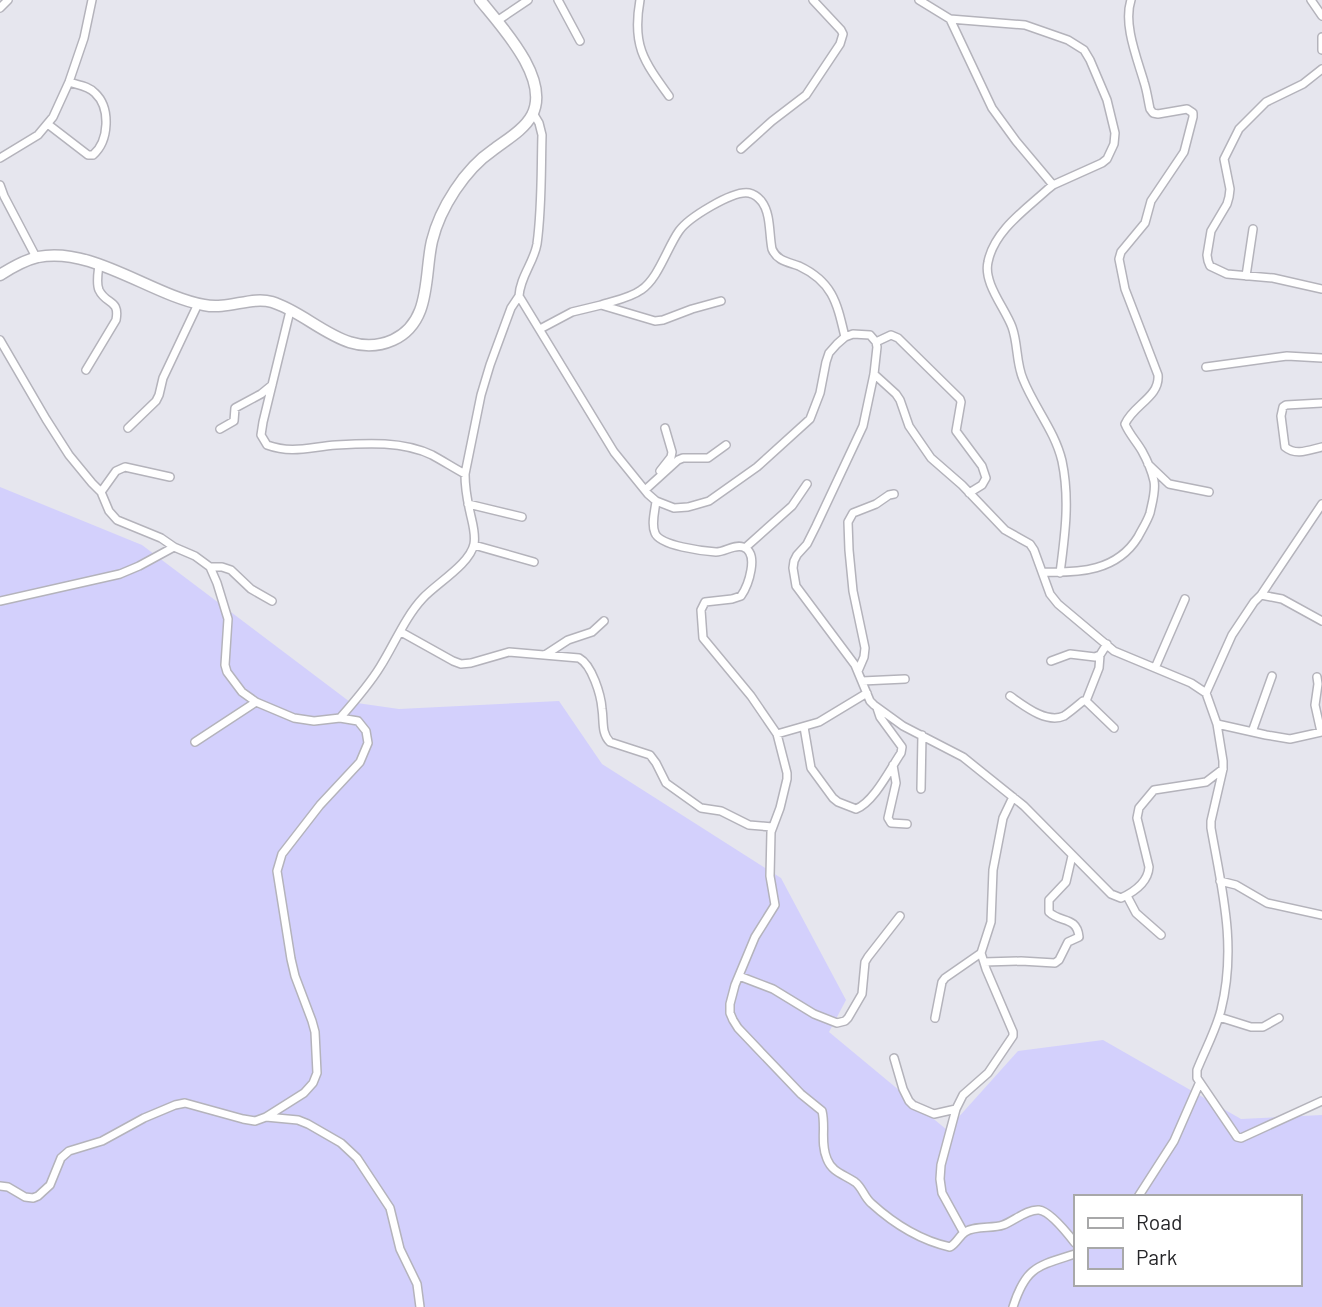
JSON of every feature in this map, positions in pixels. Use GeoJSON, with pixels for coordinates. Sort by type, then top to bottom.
{"type":"FeatureCollection","features":[{"type":"Feature","properties":{"kind":"main road"},"geometry":{"type":"LineString","coordinates":[[0,275],[36,257],[78,259],[198,304],[222,307],[256,300],[269,301],[340,339],[369,345],[396,339],[416,320],[422,306],[433,240],[456,190],[474,165],[527,123],[536,102],[532,76],[517,48],[480,0]]}},
{"type":"Feature","properties":{"kind":"street"},"geometry":{"type":"LineString","coordinates":[[0,8],[8,0]]}},
{"type":"Feature","properties":{"kind":"street"},"geometry":{"type":"LineString","coordinates":[[0,158],[38,135],[49,125],[69,82],[84,38],[92,0]]}},
{"type":"Feature","properties":{"kind":"street"},"geometry":{"type":"LineString","coordinates":[[497,21],[528,0]]}},
{"type":"Feature","properties":{"kind":"street"},"geometry":{"type":"LineString","coordinates":[[558,0],[580,41]]}},
{"type":"Feature","properties":{"kind":"street"},"geometry":{"type":"LineString","coordinates":[[640,0],[636,31],[641,50],[668,96]]}},
{"type":"Feature","properties":{"kind":"street"},"geometry":{"type":"LineString","coordinates":[[741,149],[806,95],[840,44],[843,34],[841,30],[813,0]]}},
{"type":"Feature","properties":{"kind":"street"},"geometry":{"type":"LineString","coordinates":[[919,0],[950,19],[1025,25],[1068,40],[1087,54],[1109,106],[1115,133],[1114,144],[1107,159],[1053,185],[1001,233],[987,267],[993,288],[1012,326],[1023,380],[1052,434],[1061,457],[1067,492],[1067,524],[1060,573]]}},
{"type":"Feature","properties":{"kind":"street"},"geometry":{"type":"LineString","coordinates":[[1043,572],[1060,573],[1102,567],[1124,555],[1147,520],[1154,485],[1143,452],[1125,424],[1130,415],[1154,392],[1158,375],[1125,289],[1119,259],[1121,252],[1145,223],[1150,201],[1184,152],[1193,113],[1188,109],[1158,114],[1150,109],[1127,14],[1130,0]]}},
{"type":"Feature","properties":{"kind":"street"},"geometry":{"type":"LineString","coordinates":[[1311,0],[1322,16]]}},
{"type":"Feature","properties":{"kind":"street"},"geometry":{"type":"LineString","coordinates":[[950,19],[992,108],[1053,185]]}},
{"type":"Feature","properties":{"kind":"street"},"geometry":{"type":"LineString","coordinates":[[1322,37],[1322,50]]}},
{"type":"Feature","properties":{"kind":"street"},"geometry":{"type":"LineString","coordinates":[[1322,69],[1303,84],[1266,102],[1239,128],[1225,155],[1229,197],[1212,231],[1208,261],[1214,269],[1227,274],[1273,278],[1322,289]]}},
{"type":"Feature","properties":{"kind":"street"},"geometry":{"type":"LineString","coordinates":[[49,125],[88,155],[98,151],[107,128],[101,101],[94,91],[69,82]]}},
{"type":"Feature","properties":{"kind":"street"},"geometry":{"type":"LineString","coordinates":[[340,718],[378,671],[411,612],[459,566],[474,545],[475,534],[465,488],[465,474],[481,395],[511,308],[519,296],[535,253],[540,217],[542,135],[533,113]]}},
{"type":"Feature","properties":{"kind":"street"},"geometry":{"type":"LineString","coordinates":[[0,185],[36,257]]}},
{"type":"Feature","properties":{"kind":"street"},"geometry":{"type":"LineString","coordinates":[[540,329],[572,312],[642,290],[654,276],[682,227],[719,202],[746,192],[756,196],[764,205],[775,256],[810,272],[828,287],[838,308],[845,337]]}},
{"type":"Feature","properties":{"kind":"street"},"geometry":{"type":"LineString","coordinates":[[1246,276],[1253,229]]}},
{"type":"Feature","properties":{"kind":"street"},"geometry":{"type":"LineString","coordinates":[[86,370],[116,320],[118,311],[116,305],[99,289],[99,265]]}},
{"type":"Feature","properties":{"kind":"street"},"geometry":{"type":"LineString","coordinates":[[519,296],[614,452],[656,501],[674,508],[688,507],[709,500],[757,467],[810,419],[830,353],[845,337],[870,335],[877,348],[865,416],[858,438],[816,526],[807,544],[797,555],[793,568],[796,586],[858,671],[870,701],[904,726],[962,757],[1013,797],[1111,894],[1121,898],[1127,896],[1142,884],[1149,873],[1138,818],[1139,807],[1154,790],[1206,782],[1223,769]]}},
{"type":"Feature","properties":{"kind":"street"},"geometry":{"type":"LineString","coordinates":[[601,305],[655,321],[721,301]]}},
{"type":"Feature","properties":{"kind":"street"},"geometry":{"type":"LineString","coordinates":[[128,428],[156,401],[163,378],[198,304]]}},
{"type":"Feature","properties":{"kind":"street"},"geometry":{"type":"LineString","coordinates":[[290,311],[261,435],[267,445],[283,450],[336,445],[398,446],[430,455],[465,474]]}},
{"type":"Feature","properties":{"kind":"street"},"geometry":{"type":"LineString","coordinates":[[876,342],[891,335],[898,338],[960,398],[956,431],[982,466],[986,478],[982,485],[970,493]]}},
{"type":"Feature","properties":{"kind":"street"},"geometry":{"type":"LineString","coordinates":[[0,340],[69,455],[101,492],[109,511],[117,520],[149,532],[210,567],[228,619],[225,665],[242,692],[256,702],[294,718],[314,721],[340,718],[358,722],[366,732],[368,743],[360,762],[320,805],[282,854],[277,871],[286,936],[295,976],[315,1032],[317,1073],[313,1083],[304,1093],[255,1121],[185,1103],[175,1105],[102,1141],[69,1150],[61,1158],[50,1185],[38,1196],[25,1197],[8,1187],[0,1186]]}},
{"type":"Feature","properties":{"kind":"street"},"geometry":{"type":"LineString","coordinates":[[1206,367],[1287,356],[1322,358]]}},
{"type":"Feature","properties":{"kind":"street"},"geometry":{"type":"LineString","coordinates":[[874,374],[896,394],[909,426],[925,450],[1005,530],[1030,544],[1053,599],[1122,655],[1191,683],[1206,692],[1217,724],[1223,761],[1210,821],[1229,944],[1227,978],[1219,1017],[1197,1070],[1197,1078],[1237,1137],[1241,1138],[1322,1101]]}},
{"type":"Feature","properties":{"kind":"street"},"geometry":{"type":"LineString","coordinates":[[220,429],[234,421],[234,411],[238,406],[272,384]]}},
{"type":"Feature","properties":{"kind":"street"},"geometry":{"type":"LineString","coordinates":[[1322,403],[1286,405],[1281,416],[1285,447],[1293,453],[1322,447]]}},
{"type":"Feature","properties":{"kind":"street"},"geometry":{"type":"LineString","coordinates":[[659,477],[672,452],[665,428]]}},
{"type":"Feature","properties":{"kind":"street"},"geometry":{"type":"LineString","coordinates":[[645,490],[678,460],[708,458],[726,445]]}},
{"type":"Feature","properties":{"kind":"street"},"geometry":{"type":"LineString","coordinates":[[1147,463],[1174,486],[1209,492]]}},
{"type":"Feature","properties":{"kind":"street"},"geometry":{"type":"LineString","coordinates":[[101,492],[116,471],[125,467],[170,477]]}},
{"type":"Feature","properties":{"kind":"street"},"geometry":{"type":"LineString","coordinates":[[1154,485],[1166,481]]}},
{"type":"Feature","properties":{"kind":"street"},"geometry":{"type":"LineString","coordinates":[[745,548],[792,506],[807,484]]}},
{"type":"Feature","properties":{"kind":"street"},"geometry":{"type":"LineString","coordinates":[[858,671],[865,648],[854,598],[848,522],[853,513],[894,494]]}},
{"type":"Feature","properties":{"kind":"street"},"geometry":{"type":"LineString","coordinates":[[656,501],[654,533],[666,544],[718,552],[739,546],[745,548],[750,555],[752,567],[744,592],[737,598],[705,602],[702,605],[704,638],[751,696],[777,734],[787,779],[772,827],[770,876],[775,905],[755,937],[739,976],[730,1004],[733,1020],[757,1048],[822,1111],[824,1152],[835,1172],[856,1183],[870,1202],[908,1232],[950,1247],[970,1230],[998,1227],[1039,1210],[1046,1212],[1074,1241]]}},
{"type":"Feature","properties":{"kind":"street"},"geometry":{"type":"LineString","coordinates":[[468,504],[522,517]]}},
{"type":"Feature","properties":{"kind":"street"},"geometry":{"type":"LineString","coordinates":[[1206,692],[1232,635],[1322,504]]}},
{"type":"Feature","properties":{"kind":"street"},"geometry":{"type":"LineString","coordinates":[[474,545],[534,562]]}},
{"type":"Feature","properties":{"kind":"street"},"geometry":{"type":"LineString","coordinates":[[0,601],[120,574],[174,547]]}},
{"type":"Feature","properties":{"kind":"street"},"geometry":{"type":"LineString","coordinates":[[210,567],[231,570],[251,589],[272,601]]}},
{"type":"Feature","properties":{"kind":"street"},"geometry":{"type":"LineString","coordinates":[[1261,595],[1282,599],[1322,621]]}},
{"type":"Feature","properties":{"kind":"street"},"geometry":{"type":"LineString","coordinates":[[1155,668],[1185,599]]}},
{"type":"Feature","properties":{"kind":"street"},"geometry":{"type":"LineString","coordinates":[[545,656],[568,640],[592,632],[604,621]]}},
{"type":"Feature","properties":{"kind":"street"},"geometry":{"type":"LineString","coordinates":[[401,632],[461,664],[509,652],[579,657],[587,664],[601,702],[604,733],[610,742],[650,755],[666,783],[701,808],[721,811],[749,825],[772,827]]}},
{"type":"Feature","properties":{"kind":"street"},"geometry":{"type":"LineString","coordinates":[[1010,696],[1038,715],[1063,716],[1086,701],[1100,668],[1100,655],[1107,644]]}},
{"type":"Feature","properties":{"kind":"street"},"geometry":{"type":"LineString","coordinates":[[1051,661],[1070,653],[1095,657],[1100,655]]}},
{"type":"Feature","properties":{"kind":"street"},"geometry":{"type":"LineString","coordinates":[[1252,732],[1272,677]]}},
{"type":"Feature","properties":{"kind":"street"},"geometry":{"type":"LineString","coordinates":[[1217,724],[1290,739],[1321,732],[1315,705],[1317,677]]}},
{"type":"Feature","properties":{"kind":"street"},"geometry":{"type":"LineString","coordinates":[[862,681],[905,679]]}},
{"type":"Feature","properties":{"kind":"street"},"geometry":{"type":"LineString","coordinates":[[777,734],[819,722],[867,693]]}},
{"type":"Feature","properties":{"kind":"street"},"geometry":{"type":"LineString","coordinates":[[1086,701],[1114,728]]}},
{"type":"Feature","properties":{"kind":"street"},"geometry":{"type":"LineString","coordinates":[[195,742],[256,702]]}},
{"type":"Feature","properties":{"kind":"street"},"geometry":{"type":"LineString","coordinates":[[804,727],[811,768],[833,798],[853,809],[860,808],[874,793],[901,753],[902,747],[880,717],[877,707]]}},
{"type":"Feature","properties":{"kind":"street"},"geometry":{"type":"LineString","coordinates":[[921,789],[922,735]]}},
{"type":"Feature","properties":{"kind":"street"},"geometry":{"type":"LineString","coordinates":[[893,765],[896,783],[888,818],[891,822],[907,824]]}},
{"type":"Feature","properties":{"kind":"street"},"geometry":{"type":"LineString","coordinates":[[964,1233],[944,1200],[940,1178],[941,1165],[956,1108],[966,1091],[988,1073],[1013,1036],[981,953],[991,922],[993,870],[1003,818],[1013,797]]}},
{"type":"Feature","properties":{"kind":"street"},"geometry":{"type":"LineString","coordinates":[[984,962],[1055,963],[1068,942],[1079,937],[1071,922],[1052,916],[1049,912],[1049,900],[1064,885],[1072,856]]}},
{"type":"Feature","properties":{"kind":"street"},"geometry":{"type":"LineString","coordinates":[[1220,881],[1236,885],[1267,903],[1322,915]]}},
{"type":"Feature","properties":{"kind":"street"},"geometry":{"type":"LineString","coordinates":[[1127,896],[1136,913],[1161,935]]}},
{"type":"Feature","properties":{"kind":"street"},"geometry":{"type":"LineString","coordinates":[[739,976],[773,989],[814,1014],[841,1023],[848,1017],[862,994],[865,962],[900,916]]}},
{"type":"Feature","properties":{"kind":"street"},"geometry":{"type":"LineString","coordinates":[[935,1018],[942,982],[981,953]]}},
{"type":"Feature","properties":{"kind":"street"},"geometry":{"type":"LineString","coordinates":[[1219,1017],[1258,1028],[1279,1018]]}},
{"type":"Feature","properties":{"kind":"street"},"geometry":{"type":"LineString","coordinates":[[894,1058],[903,1089],[913,1105],[933,1114],[956,1108]]}},
{"type":"Feature","properties":{"kind":"street"},"geometry":{"type":"LineString","coordinates":[[1139,1195],[1174,1141],[1199,1084]]}},
{"type":"Feature","properties":{"kind":"street"},"geometry":{"type":"LineString","coordinates":[[266,1116],[308,1124],[341,1143],[357,1158],[390,1208],[403,1257],[417,1284],[420,1307]]}},
{"type":"Feature","properties":{"kind":"street"},"geometry":{"type":"LineString","coordinates":[[1013,1307],[1018,1291],[1032,1270],[1074,1254]]}},
{"type":"Feature","properties":{"kind":"green space"},"geometry":{"type":"Polygon","coordinates":[[[0,487],[142,545],[350,702],[399,709],[559,701],[602,764],[781,878],[846,1000],[829,1032],[947,1130],[1018,1051],[1103,1040],[1241,1119],[1322,1115],[1322,1307],[0,1307],[0,487]]]}}]}
